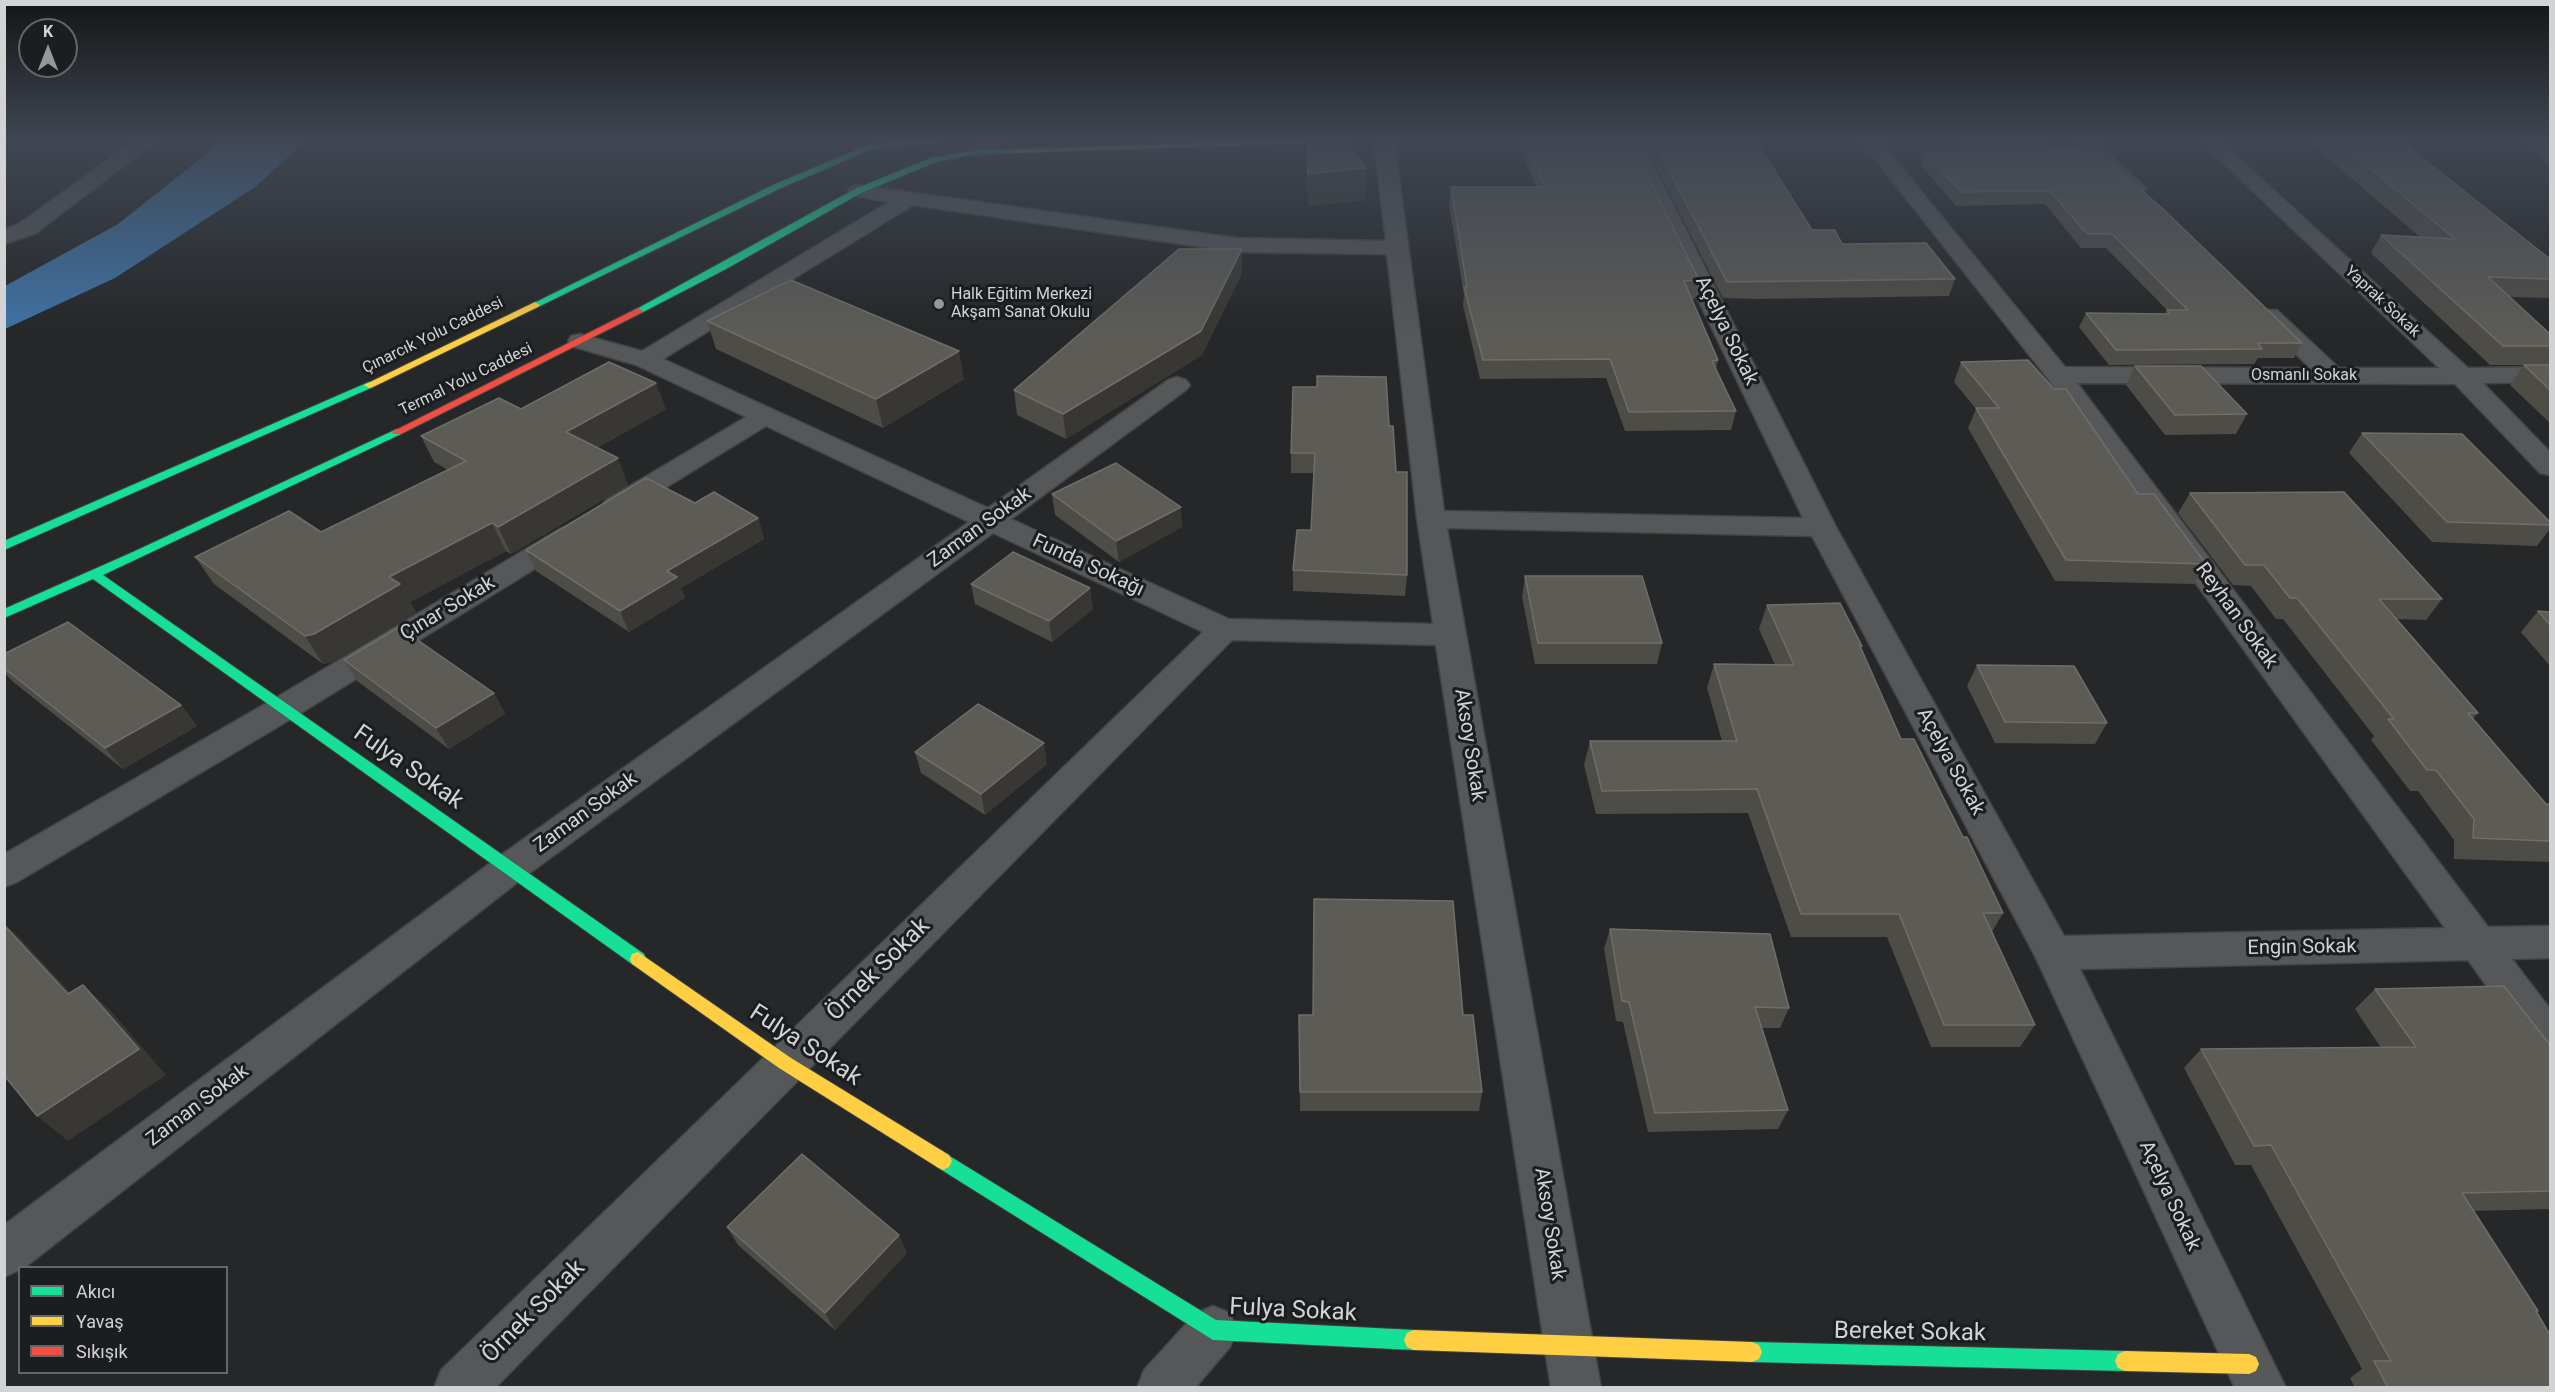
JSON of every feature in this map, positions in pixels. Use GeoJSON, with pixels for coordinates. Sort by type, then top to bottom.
{"type":"FeatureCollection","features":[{"type":"Feature","properties":{"kind":"main road","name":"Çınarcık Yolu Caddesi"},"geometry":{"type":"LineString","coordinates":[[4,546],[404,370],[737,206]]}},
{"type":"Feature","properties":{"kind":"main road","name":"Termal Yolu Caddesi"},"geometry":{"type":"LineString","coordinates":[[4,614],[453,406],[723,267],[831,206]]}},
{"type":"Feature","properties":{"kind":"main road","name":"Fulya Sokak"},"geometry":{"type":"LineString","coordinates":[[94,574],[785,1063],[1212,1330],[1573,1367]]}},
{"type":"Feature","properties":{"kind":"main road","name":"Bereket Sokak"},"geometry":{"type":"LineString","coordinates":[[1573,1367],[2255,1376]]}},
{"type":"Feature","properties":{"kind":"street"},"geometry":{"type":"LineString","coordinates":[[4,238],[28,228],[58,206]]}},
{"type":"Feature","properties":{"kind":"street"},"geometry":{"type":"LineString","coordinates":[[645,360],[897,206]]}},
{"type":"Feature","properties":{"kind":"street"},"geometry":{"type":"LineString","coordinates":[[965,206],[1236,245],[1397,248]]}},
{"type":"Feature","properties":{"kind":"street","name":"Aksoy Sokak"},"geometry":{"type":"LineString","coordinates":[[1392,206],[1431,519],[1573,1367]]}},
{"type":"Feature","properties":{"kind":"street","name":"Açelya Sokak"},"geometry":{"type":"LineString","coordinates":[[1664,206],[1822,527],[2053,953],[2255,1376]]}},
{"type":"Feature","properties":{"kind":"street","name":"Reyhan Sokak"},"geometry":{"type":"LineString","coordinates":[[1921,206],[2058,375],[2550,1041]]}},
{"type":"Feature","properties":{"kind":"street","name":"Yaprak Sokak"},"geometry":{"type":"LineString","coordinates":[[2279,206],[2462,376],[2550,467]]}},
{"type":"Feature","properties":{"kind":"street"},"geometry":{"type":"LineString","coordinates":[[2256,303],[2332,375]]}},
{"type":"Feature","properties":{"kind":"street","name":"Funda Sokağı"},"geometry":{"type":"LineString","coordinates":[[580,341],[645,360],[1224,629],[1451,635]]}},
{"type":"Feature","properties":{"kind":"street","name":"Osmanlı Sokak"},"geometry":{"type":"LineString","coordinates":[[2058,375],[2462,376],[2550,374]]}},
{"type":"Feature","properties":{"kind":"street","name":"Zaman Sokak"},"geometry":{"type":"LineString","coordinates":[[4,1254],[510,868],[1177,385]]}},
{"type":"Feature","properties":{"kind":"street","name":"Çınar Sokak"},"geometry":{"type":"LineString","coordinates":[[4,872],[284,708],[765,416]]}},
{"type":"Feature","properties":{"kind":"street"},"geometry":{"type":"LineString","coordinates":[[1431,519],[1822,527]]}},
{"type":"Feature","properties":{"kind":"street","name":"Örnek Sokak"},"geometry":{"type":"LineString","coordinates":[[459,1388],[1224,629]]}},
{"type":"Feature","properties":{"kind":"street","name":"Engin Sokak"},"geometry":{"type":"LineString","coordinates":[[2053,953],[2550,942]]}},
{"type":"Feature","properties":{"kind":"street"},"geometry":{"type":"LineString","coordinates":[[1162,1388],[1212,1330]]}},
{"type":"Feature","properties":{"kind":"water"},"geometry":{"type":"Polygon","coordinates":[[[141,206],[226,206],[115,278],[5,329],[5,286],[118,224],[141,206]]]}},
{"type":"Feature","properties":{"kind":"building"},"geometry":{"type":"Polygon","coordinates":[[[1454,206],[1662,206],[1699,280],[1684,281],[1718,360],[1712,361],[1736,411],[1629,412],[1610,359],[1483,360],[1464,287],[1467,287],[1454,206]]]}},
{"type":"Feature","properties":{"kind":"building"},"geometry":{"type":"Polygon","coordinates":[[[1688,206],[1797,206],[1812,230],[1835,230],[1842,244],[1926,243],[1955,279],[1727,282],[1688,206]]]}},
{"type":"Feature","properties":{"kind":"building"},"geometry":{"type":"Polygon","coordinates":[[[2063,206],[2160,206],[2302,343],[2258,343],[2262,349],[2116,350],[2086,313],[2170,314],[2167,310],[2188,310],[2112,234],[2087,234],[2063,206]]]}},
{"type":"Feature","properties":{"kind":"building"},"geometry":{"type":"Polygon","coordinates":[[[2415,206],[2483,206],[2550,259],[2550,279],[2488,277],[2550,334],[2550,346],[2503,346],[2381,235],[2455,239],[2415,206]]]}},
{"type":"Feature","properties":{"kind":"building"},"geometry":{"type":"Polygon","coordinates":[[[1179,249],[1242,249],[1201,331],[1063,414],[1014,390],[1179,249]]]}},
{"type":"Feature","properties":{"kind":"building"},"geometry":{"type":"Polygon","coordinates":[[[791,280],[959,351],[876,399],[707,321],[791,280]]]}},
{"type":"Feature","properties":{"kind":"building"},"geometry":{"type":"Polygon","coordinates":[[[2028,360],[2054,389],[2066,389],[2138,494],[2154,494],[2206,564],[2066,560],[1976,408],[1999,408],[1961,362],[2028,360]]]}},
{"type":"Feature","properties":{"kind":"building"},"geometry":{"type":"Polygon","coordinates":[[[609,362],[656,383],[566,432],[618,458],[498,527],[492,523],[389,577],[400,584],[314,634],[305,636],[195,557],[289,511],[321,532],[466,461],[421,436],[499,398],[521,409],[609,362]]]}},
{"type":"Feature","properties":{"kind":"building"},"geometry":{"type":"Polygon","coordinates":[[[2524,365],[2550,365],[2550,390],[2524,365]]]}},
{"type":"Feature","properties":{"kind":"building"},"geometry":{"type":"Polygon","coordinates":[[[2135,366],[2201,366],[2247,414],[2175,415],[2135,366]]]}},
{"type":"Feature","properties":{"kind":"building"},"geometry":{"type":"Polygon","coordinates":[[[1317,376],[1386,377],[1389,426],[1393,426],[1396,472],[1407,472],[1407,575],[1293,570],[1297,530],[1311,530],[1315,453],[1291,453],[1293,387],[1317,387],[1317,376]]]}},
{"type":"Feature","properties":{"kind":"building"},"geometry":{"type":"Polygon","coordinates":[[[2362,433],[2462,434],[2550,522],[2550,525],[2447,522],[2362,433]]]}},
{"type":"Feature","properties":{"kind":"building"},"geometry":{"type":"Polygon","coordinates":[[[1116,463],[1181,507],[1116,541],[1052,494],[1116,463]]]}},
{"type":"Feature","properties":{"kind":"building"},"geometry":{"type":"Polygon","coordinates":[[[646,478],[695,503],[714,492],[758,518],[667,571],[677,577],[620,611],[526,550],[646,478]]]}},
{"type":"Feature","properties":{"kind":"building"},"geometry":{"type":"Polygon","coordinates":[[[2344,492],[2442,599],[2379,599],[2478,713],[2468,713],[2546,804],[2550,804],[2550,841],[2473,838],[2474,819],[2436,770],[2427,770],[2388,719],[2394,719],[2297,598],[2290,598],[2264,565],[2245,565],[2190,493],[2344,492]]]}},
{"type":"Feature","properties":{"kind":"building"},"geometry":{"type":"Polygon","coordinates":[[[1013,552],[1090,588],[1049,621],[971,584],[1013,552]]]}},
{"type":"Feature","properties":{"kind":"building"},"geometry":{"type":"Polygon","coordinates":[[[1525,576],[1642,576],[1662,643],[1538,643],[1525,576]]]}},
{"type":"Feature","properties":{"kind":"building"},"geometry":{"type":"Polygon","coordinates":[[[1840,603],[1862,646],[1860,646],[1901,739],[1914,739],[1963,837],[1967,837],[2003,913],[1983,913],[2035,1025],[1944,1025],[1899,914],[1801,914],[1757,789],[1602,791],[1590,741],[1737,741],[1714,664],[1794,665],[1767,605],[1840,603]]]}},
{"type":"Feature","properties":{"kind":"building"},"geometry":{"type":"Polygon","coordinates":[[[2538,611],[2550,612],[2550,625],[2538,611]]]}},
{"type":"Feature","properties":{"kind":"building"},"geometry":{"type":"Polygon","coordinates":[[[68,622],[181,705],[105,748],[4,668],[4,654],[68,622]]]}},
{"type":"Feature","properties":{"kind":"building"},"geometry":{"type":"Polygon","coordinates":[[[399,627],[494,693],[436,728],[344,660],[399,627]]]}},
{"type":"Feature","properties":{"kind":"building"},"geometry":{"type":"Polygon","coordinates":[[[1977,665],[2074,666],[2107,723],[2005,722],[1977,665]]]}},
{"type":"Feature","properties":{"kind":"building"},"geometry":{"type":"Polygon","coordinates":[[[978,704],[1044,743],[981,794],[915,752],[978,704]]]}},
{"type":"Feature","properties":{"kind":"building"},"geometry":{"type":"Polygon","coordinates":[[[1314,899],[1453,901],[1463,1015],[1473,1015],[1482,1092],[1300,1092],[1299,1015],[1313,1015],[1314,899]]]}},
{"type":"Feature","properties":{"kind":"building"},"geometry":{"type":"Polygon","coordinates":[[[4,925],[68,994],[83,985],[139,1049],[37,1116],[4,1075],[4,925]]]}},
{"type":"Feature","properties":{"kind":"building"},"geometry":{"type":"Polygon","coordinates":[[[1610,929],[1770,934],[1789,1008],[1755,1007],[1788,1110],[1655,1113],[1629,1002],[1622,1001],[1610,929]]]}},
{"type":"Feature","properties":{"kind":"building"},"geometry":{"type":"Polygon","coordinates":[[[2504,986],[2550,1045],[2550,1191],[2462,1193],[2538,1311],[2536,1311],[2550,1335],[2550,1388],[2388,1388],[2374,1361],[2391,1361],[2271,1145],[2254,1146],[2201,1049],[2416,1047],[2375,989],[2504,986]]]}},
{"type":"Feature","properties":{"kind":"building"},"geometry":{"type":"Polygon","coordinates":[[[802,1154],[899,1235],[825,1313],[727,1227],[802,1154]]]}},
{"type":"Feature","properties":{"kind":"traffic: fast"},"geometry":{"type":"LineString","coordinates":[[535,305],[737,206]]}},
{"type":"Feature","properties":{"kind":"traffic: fast"},"geometry":{"type":"LineString","coordinates":[[638,311],[723,267],[831,206]]}},
{"type":"Feature","properties":{"kind":"traffic: fast"},"geometry":{"type":"LineString","coordinates":[[4,546],[369,385]]}},
{"type":"Feature","properties":{"kind":"traffic: fast"},"geometry":{"type":"LineString","coordinates":[[4,614],[137,555],[397,432]]}},
{"type":"Feature","properties":{"kind":"traffic: fast"},"geometry":{"type":"LineString","coordinates":[[94,574],[638,959]]}},
{"type":"Feature","properties":{"kind":"traffic: fast"},"geometry":{"type":"LineString","coordinates":[[943,1161],[1213,1330],[1414,1340]]}},
{"type":"Feature","properties":{"kind":"traffic: fast"},"geometry":{"type":"LineString","coordinates":[[1752,1352],[2125,1361]]}},
{"type":"Feature","properties":{"kind":"traffic: slow"},"geometry":{"type":"LineString","coordinates":[[369,385],[535,305]]}},
{"type":"Feature","properties":{"kind":"traffic: slow"},"geometry":{"type":"LineString","coordinates":[[638,959],[785,1063],[943,1161]]}},
{"type":"Feature","properties":{"kind":"traffic: slow"},"geometry":{"type":"LineString","coordinates":[[1414,1340],[1752,1352]]}},
{"type":"Feature","properties":{"kind":"traffic: slow"},"geometry":{"type":"LineString","coordinates":[[2125,1361],[2249,1364]]}},
{"type":"Feature","properties":{"kind":"traffic: jam"},"geometry":{"type":"LineString","coordinates":[[397,432],[638,311]]}},
{"type":"Feature","properties":{"kind":"place","name":"Halk Eğitim Merkezi Akşam Sanat Okulu"},"geometry":{"type":"Point","coordinates":[939,304]}}]}
